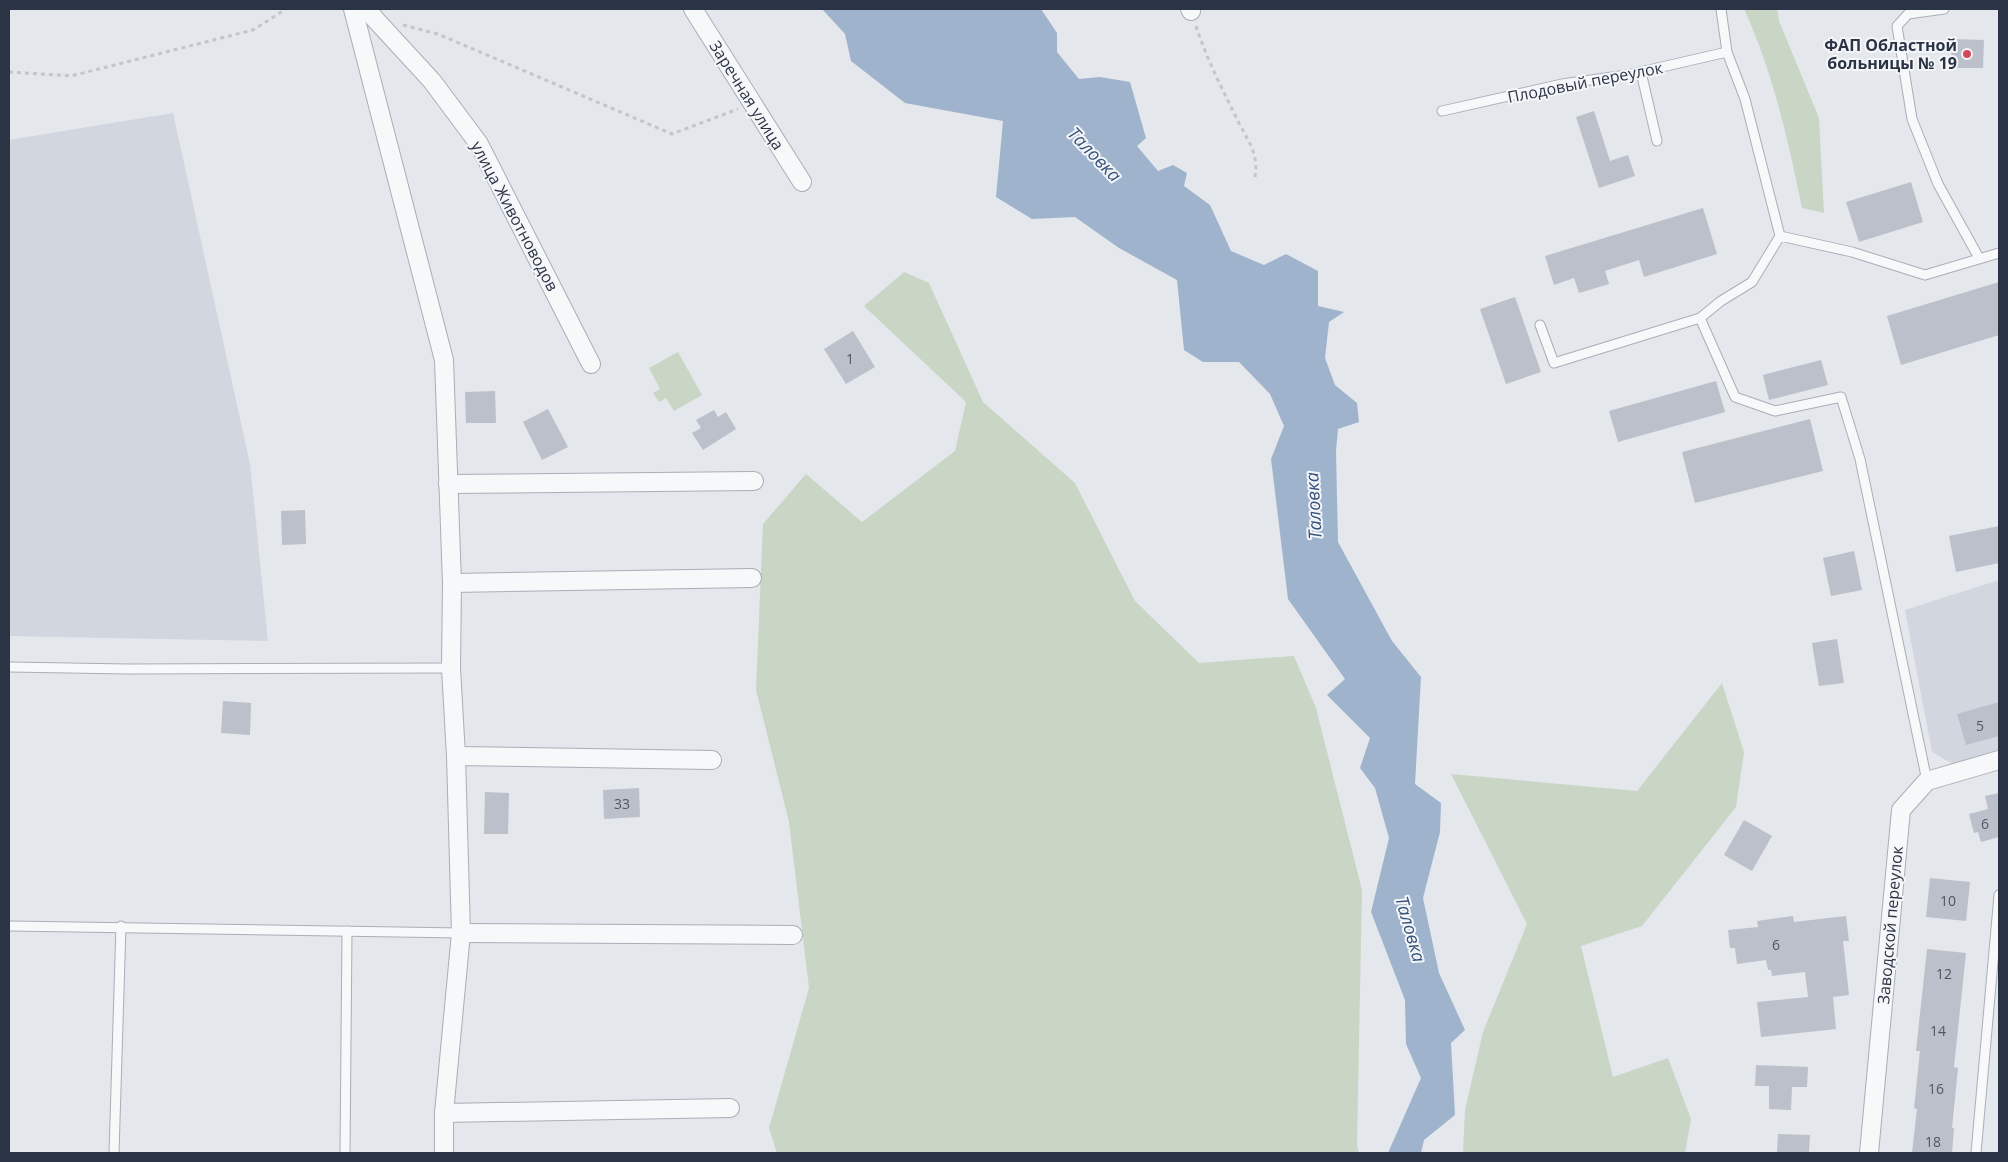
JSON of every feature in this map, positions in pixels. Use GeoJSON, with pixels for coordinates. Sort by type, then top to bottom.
{"type":"FeatureCollection","features":[{"type":"Feature","properties":{"kind":"street"},"geometry":{"type":"LineString","coordinates":[[353,9],[444,360],[452,583],[451,668],[456,756],[461,933],[444,1113],[444,1153]]}},
{"type":"Feature","properties":{"kind":"street","name":"улица Животноводов"},"geometry":{"type":"LineString","coordinates":[[368,9],[432,81],[479,144],[591,364]]}},
{"type":"Feature","properties":{"kind":"street","name":"Заречная улица"},"geometry":{"type":"LineString","coordinates":[[693,9],[802,182]]}},
{"type":"Feature","properties":{"kind":"street"},"geometry":{"type":"LineString","coordinates":[[448,484],[754,481]]}},
{"type":"Feature","properties":{"kind":"street"},"geometry":{"type":"LineString","coordinates":[[452,583],[752,578]]}},
{"type":"Feature","properties":{"kind":"street"},"geometry":{"type":"LineString","coordinates":[[456,756],[712,760]]}},
{"type":"Feature","properties":{"kind":"street"},"geometry":{"type":"LineString","coordinates":[[1927,781],[1999,760]]}},
{"type":"Feature","properties":{"kind":"street","name":"Заводской переулок"},"geometry":{"type":"LineString","coordinates":[[1869,1153],[1901,810],[1927,781]]}},
{"type":"Feature","properties":{"kind":"street"},"geometry":{"type":"LineString","coordinates":[[461,933],[793,935]]}},
{"type":"Feature","properties":{"kind":"street"},"geometry":{"type":"LineString","coordinates":[[444,1113],[730,1108]]}},
{"type":"Feature","properties":{"kind":"lane"},"geometry":{"type":"LineString","coordinates":[[1540,325],[1554,363],[1700,318],[1752,282],[1780,236],[1746,99],[1727,52],[1721,9]]}},
{"type":"Feature","properties":{"kind":"lane"},"geometry":{"type":"LineString","coordinates":[[1944,9],[1908,14],[1897,26],[1912,119],[1938,184],[1979,258]]}},
{"type":"Feature","properties":{"kind":"lane","name":"Плодовый переулок"},"geometry":{"type":"LineString","coordinates":[[1442,111],[1562,84],[1641,72],[1727,52]]}},
{"type":"Feature","properties":{"kind":"lane"},"geometry":{"type":"LineString","coordinates":[[1641,72],[1657,142]]}},
{"type":"Feature","properties":{"kind":"lane"},"geometry":{"type":"LineString","coordinates":[[1780,236],[1852,252],[1926,275],[1999,253]]}},
{"type":"Feature","properties":{"kind":"lane"},"geometry":{"type":"LineString","coordinates":[[1700,318],[1735,398],[1775,411],[1841,397],[1860,459],[1927,781]]}},
{"type":"Feature","properties":{"kind":"lane"},"geometry":{"type":"LineString","coordinates":[[9,666],[128,669],[451,668]]}},
{"type":"Feature","properties":{"kind":"lane"},"geometry":{"type":"LineString","coordinates":[[1976,1153],[1999,895]]}},
{"type":"Feature","properties":{"kind":"lane"},"geometry":{"type":"LineString","coordinates":[[9,926],[121,926],[461,933]]}},
{"type":"Feature","properties":{"kind":"lane"},"geometry":{"type":"LineString","coordinates":[[114,1153],[121,926]]}},
{"type":"Feature","properties":{"kind":"lane"},"geometry":{"type":"LineString","coordinates":[[345,1153],[347,931]]}},
{"type":"Feature","properties":{"kind":"path"},"geometry":{"type":"LineString","coordinates":[[9,72],[71,76],[253,30],[286,9]]}},
{"type":"Feature","properties":{"kind":"path"},"geometry":{"type":"LineString","coordinates":[[1190,10],[1198,33],[1253,151],[1257,164],[1255,177]]}},
{"type":"Feature","properties":{"kind":"path"},"geometry":{"type":"LineString","coordinates":[[401,25],[438,34],[672,134],[753,104]]}},
{"type":"Feature","properties":{"kind":"shaded area"},"geometry":{"type":"Polygon","coordinates":[[[173,113],[250,464],[268,641],[9,636],[9,140],[173,113]]]}},
{"type":"Feature","properties":{"kind":"shaded area"},"geometry":{"type":"Polygon","coordinates":[[[1999,580],[1999,750],[1953,764],[1932,752],[1905,610],[1999,580]]]}},
{"type":"Feature","properties":{"kind":"green space"},"geometry":{"type":"Polygon","coordinates":[[[1744,9],[1777,9],[1779,21],[1819,118],[1824,213],[1802,208],[1785,132],[1771,82],[1744,9]]]}},
{"type":"Feature","properties":{"kind":"green space"},"geometry":{"type":"Polygon","coordinates":[[[904,272],[929,283],[983,402],[1075,483],[1135,601],[1199,663],[1294,656],[1316,708],[1362,890],[1357,1145],[1359,1153],[777,1153],[769,1128],[809,988],[789,822],[756,690],[763,524],[806,474],[862,522],[955,451],[966,402],[864,306],[904,272]]]}},
{"type":"Feature","properties":{"kind":"green space"},"geometry":{"type":"Polygon","coordinates":[[[678,352],[702,395],[674,411],[666,398],[659,402],[653,393],[660,389],[649,368],[678,352]]]}},
{"type":"Feature","properties":{"kind":"green space"},"geometry":{"type":"Polygon","coordinates":[[[1722,683],[1744,752],[1736,807],[1642,926],[1581,946],[1613,1077],[1668,1058],[1691,1119],[1685,1153],[1463,1153],[1465,1110],[1483,1032],[1527,924],[1451,774],[1637,791],[1722,683]]]}},
{"type":"Feature","properties":{"kind":"water","name":"Таловка"},"geometry":{"type":"Polygon","coordinates":[[[822,9],[1041,9],[1057,33],[1057,52],[1079,79],[1100,77],[1130,82],[1146,138],[1137,146],[1158,171],[1173,165],[1187,173],[1184,186],[1210,205],[1231,251],[1264,265],[1286,254],[1318,271],[1318,306],[1344,312],[1329,322],[1325,358],[1335,385],[1357,403],[1359,422],[1338,429],[1336,451],[1338,542],[1392,641],[1421,677],[1415,784],[1441,803],[1440,832],[1423,898],[1439,973],[1465,1030],[1451,1043],[1455,1115],[1424,1140],[1421,1153],[1388,1153],[1421,1078],[1406,1044],[1405,1000],[1371,912],[1389,838],[1375,788],[1360,768],[1370,738],[1327,695],[1345,679],[1288,599],[1271,459],[1284,426],[1270,394],[1239,362],[1203,362],[1184,350],[1177,280],[1119,248],[1075,217],[1032,219],[996,197],[1003,121],[905,103],[851,61],[845,34],[822,9]]]}},
{"type":"Feature","properties":{"kind":"building","name":"ФАП Областной больницы № 19"},"geometry":{"type":"Polygon","coordinates":[[[1952,39],[1984,40],[1983,68],[1951,68],[1952,39]]]}},
{"type":"Feature","properties":{"kind":"building"},"geometry":{"type":"Polygon","coordinates":[[[1594,111],[1610,161],[1628,155],[1635,176],[1599,188],[1576,117],[1594,111]]]}},
{"type":"Feature","properties":{"kind":"building"},"geometry":{"type":"Polygon","coordinates":[[[1911,182],[1923,222],[1859,242],[1846,202],[1911,182]]]}},
{"type":"Feature","properties":{"kind":"building"},"geometry":{"type":"Polygon","coordinates":[[[1703,208],[1717,254],[1644,277],[1639,260],[1605,271],[1609,284],[1579,293],[1574,278],[1554,285],[1545,256],[1703,208]]]}},
{"type":"Feature","properties":{"kind":"building"},"geometry":{"type":"Polygon","coordinates":[[[1999,282],[1999,335],[1901,365],[1887,316],[1999,282]]]}},
{"type":"Feature","properties":{"kind":"building"},"geometry":{"type":"Polygon","coordinates":[[[1515,297],[1541,372],[1506,384],[1480,309],[1515,297]]]}},
{"type":"Feature","properties":{"kind":"building"},"geometry":{"type":"Polygon","coordinates":[[[853,331],[875,367],[846,384],[824,349],[853,331]]]}},
{"type":"Feature","properties":{"kind":"building"},"geometry":{"type":"Polygon","coordinates":[[[1821,360],[1828,385],[1769,400],[1763,375],[1821,360]]]}},
{"type":"Feature","properties":{"kind":"building"},"geometry":{"type":"Polygon","coordinates":[[[1716,381],[1725,412],[1618,442],[1609,411],[1716,381]]]}},
{"type":"Feature","properties":{"kind":"building"},"geometry":{"type":"Polygon","coordinates":[[[495,391],[496,423],[466,423],[465,392],[495,391]]]}},
{"type":"Feature","properties":{"kind":"building"},"geometry":{"type":"Polygon","coordinates":[[[548,409],[568,447],[542,460],[523,422],[548,409]]]}},
{"type":"Feature","properties":{"kind":"building"},"geometry":{"type":"Polygon","coordinates":[[[714,410],[718,417],[726,412],[736,429],[703,450],[692,433],[701,428],[696,420],[714,410]]]}},
{"type":"Feature","properties":{"kind":"building"},"geometry":{"type":"Polygon","coordinates":[[[1810,419],[1823,471],[1695,503],[1682,452],[1810,419]]]}},
{"type":"Feature","properties":{"kind":"building"},"geometry":{"type":"Polygon","coordinates":[[[305,510],[306,544],[282,545],[281,511],[305,510]]]}},
{"type":"Feature","properties":{"kind":"building"},"geometry":{"type":"Polygon","coordinates":[[[1999,526],[1999,563],[1956,572],[1949,536],[1999,526]]]}},
{"type":"Feature","properties":{"kind":"building"},"geometry":{"type":"Polygon","coordinates":[[[1854,551],[1862,590],[1831,596],[1823,558],[1854,551]]]}},
{"type":"Feature","properties":{"kind":"building"},"geometry":{"type":"Polygon","coordinates":[[[1837,639],[1844,683],[1819,686],[1812,643],[1837,639]]]}},
{"type":"Feature","properties":{"kind":"building"},"geometry":{"type":"Polygon","coordinates":[[[223,701],[251,703],[250,735],[221,733],[223,701]]]}},
{"type":"Feature","properties":{"kind":"building"},"geometry":{"type":"Polygon","coordinates":[[[1999,702],[1999,736],[1966,745],[1957,714],[1999,702]]]}},
{"type":"Feature","properties":{"kind":"building"},"geometry":{"type":"Polygon","coordinates":[[[639,788],[640,817],[604,819],[603,790],[639,788]]]}},
{"type":"Feature","properties":{"kind":"building"},"geometry":{"type":"Polygon","coordinates":[[[485,792],[509,793],[508,834],[484,834],[485,792]]]}},
{"type":"Feature","properties":{"kind":"building"},"geometry":{"type":"Polygon","coordinates":[[[1999,793],[1999,837],[1981,842],[1978,832],[1974,833],[1969,814],[1988,809],[1985,796],[1999,793]]]}},
{"type":"Feature","properties":{"kind":"building"},"geometry":{"type":"Polygon","coordinates":[[[1744,820],[1772,836],[1752,871],[1724,855],[1744,820]]]}},
{"type":"Feature","properties":{"kind":"building"},"geometry":{"type":"Polygon","coordinates":[[[1930,878],[1970,882],[1966,921],[1926,917],[1930,878]]]}},
{"type":"Feature","properties":{"kind":"building"},"geometry":{"type":"Polygon","coordinates":[[[1793,916],[1794,922],[1846,916],[1849,941],[1843,941],[1849,995],[1833,997],[1836,1029],[1761,1037],[1757,1002],[1808,997],[1805,972],[1772,976],[1771,970],[1768,970],[1766,960],[1737,964],[1735,948],[1730,948],[1728,930],[1758,927],[1757,921],[1793,916]]]}},
{"type":"Feature","properties":{"kind":"building"},"geometry":{"type":"Polygon","coordinates":[[[1927,949],[1966,953],[1954,1067],[1958,1068],[1952,1128],[1954,1128],[1952,1153],[1912,1153],[1917,1109],[1914,1108],[1920,1051],[1916,1051],[1927,949]]]}},
{"type":"Feature","properties":{"kind":"building"},"geometry":{"type":"Polygon","coordinates":[[[1756,1065],[1808,1067],[1807,1087],[1792,1087],[1791,1110],[1769,1109],[1769,1086],[1755,1086],[1756,1065]]]}},
{"type":"Feature","properties":{"kind":"building"},"geometry":{"type":"Polygon","coordinates":[[[1778,1134],[1810,1135],[1809,1153],[1777,1153],[1778,1134]]]}},
{"type":"Feature","properties":{"kind":"place","name":"ФАП Областной больницы № 19"},"geometry":{"type":"Point","coordinates":[1967,54]}}]}
